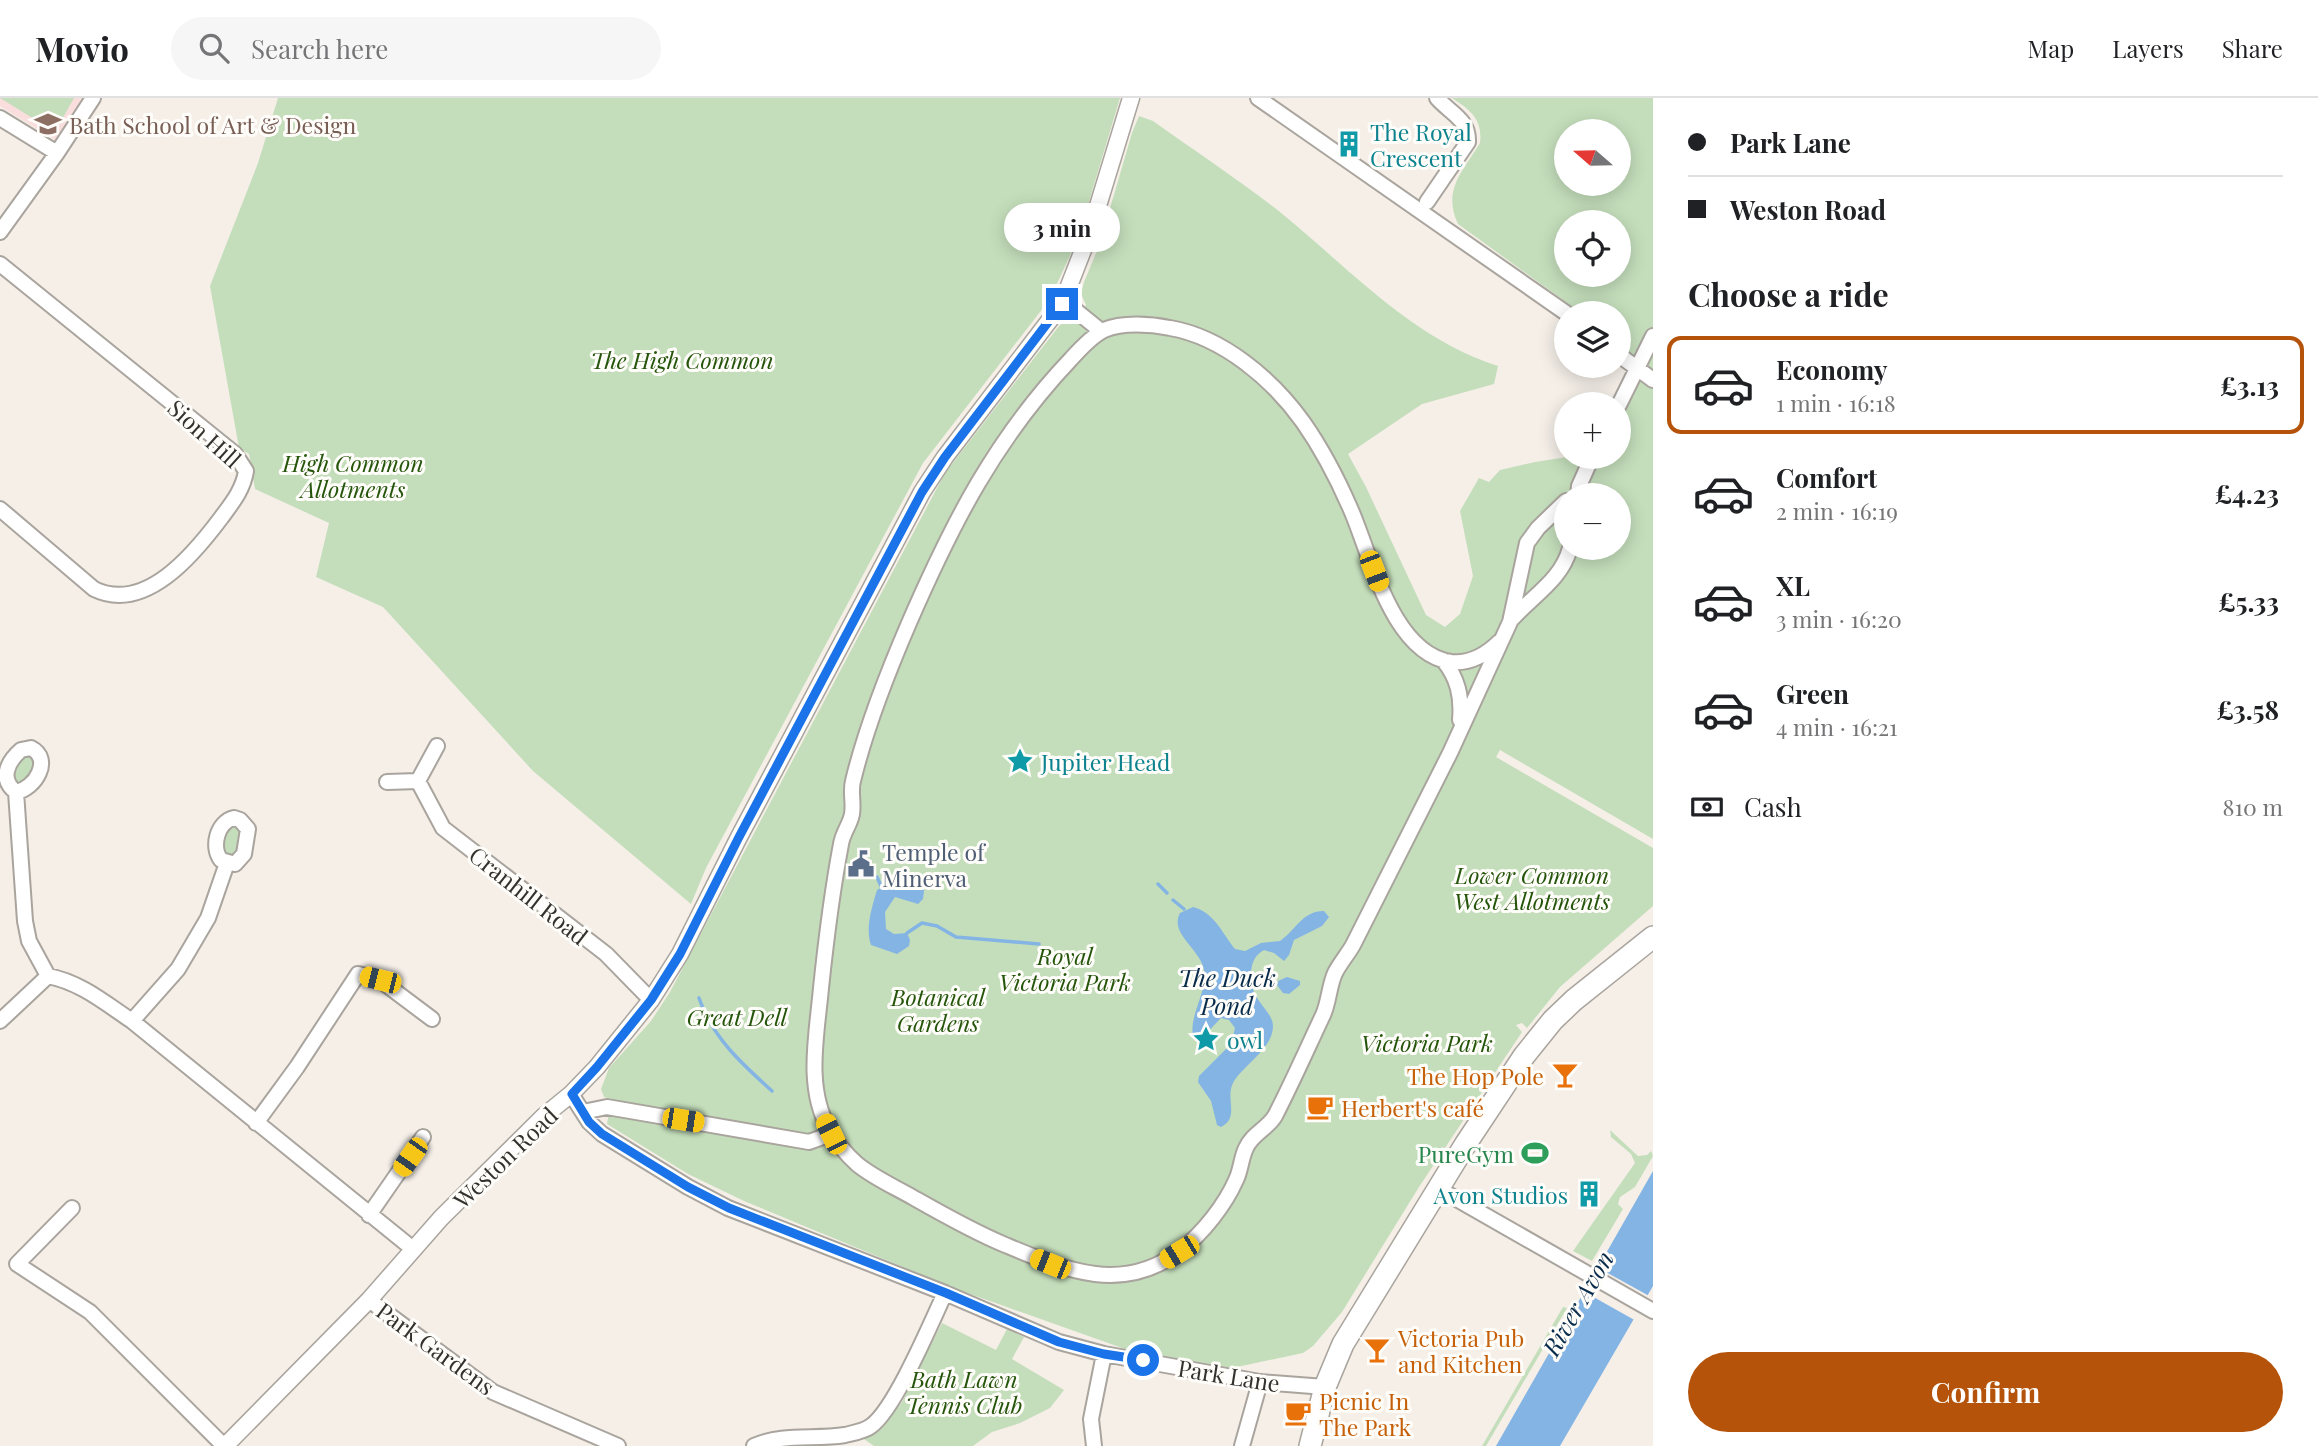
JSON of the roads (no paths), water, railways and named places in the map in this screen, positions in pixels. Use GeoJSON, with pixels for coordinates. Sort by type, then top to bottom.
{"type":"FeatureCollection","features":[{"type":"Feature","properties":{"kind":"main road"},"geometry":{"type":"LineString","coordinates":[[1310,1446],[1325,1387],[1343,1344],[1472,1134],[1536,1040],[1597,979],[1653,937]]}},
{"type":"Feature","properties":{"kind":"street"},"geometry":{"type":"LineString","coordinates":[[0,232],[93,98]]}},
{"type":"Feature","properties":{"kind":"street","name":"Weston Road"},"geometry":{"type":"LineString","coordinates":[[225,1446],[544,1116],[572,1094],[651,1000],[680,954],[922,492],[945,457],[1050,323],[1064,301],[1090,232],[1131,98]]}},
{"type":"Feature","properties":{"kind":"street"},"geometry":{"type":"LineString","coordinates":[[1258,98],[1554,305]]}},
{"type":"Feature","properties":{"kind":"street"},"geometry":{"type":"LineString","coordinates":[[1427,202],[1468,142],[1462,120],[1437,98]]}},
{"type":"Feature","properties":{"kind":"street"},"geometry":{"type":"LineString","coordinates":[[0,118],[57,153]]}},
{"type":"Feature","properties":{"kind":"street","name":"Sion Hill"},"geometry":{"type":"LineString","coordinates":[[0,264],[235,454],[246,470],[234,502],[198,548],[183,563],[150,586],[121,595],[94,589],[0,509]]}},
{"type":"Feature","properties":{"kind":"street"},"geometry":{"type":"LineString","coordinates":[[1064,301],[1101,331]]}},
{"type":"Feature","properties":{"kind":"street"},"geometry":{"type":"LineString","coordinates":[[1500,640],[1489,652],[1477,658],[1464,662],[1443,660],[1429,653],[1403,629],[1392,612],[1351,510],[1306,425],[1284,399],[1236,357],[1190,332],[1163,326],[1137,325],[1101,331],[1067,363],[1000,446],[977,481],[925,586],[894,657],[873,718],[852,784],[852,818],[842,837],[826,939],[814,1058],[821,1112],[831,1134],[853,1161],[875,1177],[984,1236],[1068,1270],[1091,1275],[1146,1269],[1179,1252],[1196,1237],[1228,1195],[1238,1176],[1247,1144],[1271,1122],[1325,1011],[1336,971],[1353,945],[1458,736],[1510,622],[1558,575],[1566,560]]}},
{"type":"Feature","properties":{"kind":"street"},"geometry":{"type":"LineString","coordinates":[[1625,392],[1653,336]]}},
{"type":"Feature","properties":{"kind":"street"},"geometry":{"type":"LineString","coordinates":[[1631,364],[1653,380]]}},
{"type":"Feature","properties":{"kind":"street"},"geometry":{"type":"LineString","coordinates":[[1510,622],[1527,543],[1554,513]]}},
{"type":"Feature","properties":{"kind":"street"},"geometry":{"type":"LineString","coordinates":[[1443,660],[1451,669],[1462,702],[1458,736]]}},
{"type":"Feature","properties":{"kind":"street"},"geometry":{"type":"LineString","coordinates":[[387,782],[418,781],[438,746]]}},
{"type":"Feature","properties":{"kind":"street","name":"Cranhill Road"},"geometry":{"type":"LineString","coordinates":[[418,781],[443,828],[606,954],[651,1000]]}},
{"type":"Feature","properties":{"kind":"street"},"geometry":{"type":"LineString","coordinates":[[16,792],[25,921],[29,941],[48,976],[70,982],[132,1021],[413,1249]]}},
{"type":"Feature","properties":{"kind":"street"},"geometry":{"type":"LineString","coordinates":[[132,1021],[177,969],[208,918],[227,863]]}},
{"type":"Feature","properties":{"kind":"street"},"geometry":{"type":"LineString","coordinates":[[256,1123],[297,1067],[354,969],[380,980],[432,1019]]}},
{"type":"Feature","properties":{"kind":"street"},"geometry":{"type":"LineString","coordinates":[[0,1021],[48,976]]}},
{"type":"Feature","properties":{"kind":"street","name":"Park Lane"},"geometry":{"type":"LineString","coordinates":[[572,1094],[602,1134],[688,1187],[729,1208],[946,1293],[1059,1342],[1104,1354],[1260,1382],[1325,1387]]}},
{"type":"Feature","properties":{"kind":"street"},"geometry":{"type":"LineString","coordinates":[[583,1112],[607,1107],[809,1142],[831,1134]]}},
{"type":"Feature","properties":{"kind":"street"},"geometry":{"type":"LineString","coordinates":[[369,1215],[423,1137]]}},
{"type":"Feature","properties":{"kind":"street"},"geometry":{"type":"LineString","coordinates":[[1439,1189],[1653,1311]]}},
{"type":"Feature","properties":{"kind":"street"},"geometry":{"type":"LineString","coordinates":[[72,1208],[17,1264],[90,1312],[225,1446]]}},
{"type":"Feature","properties":{"kind":"street"},"geometry":{"type":"LineString","coordinates":[[754,1446],[768,1440],[844,1435],[871,1426],[885,1411],[898,1389],[946,1293]]}},
{"type":"Feature","properties":{"kind":"street","name":"Park Gardens"},"geometry":{"type":"LineString","coordinates":[[369,1300],[493,1392],[618,1446]]}},
{"type":"Feature","properties":{"kind":"street"},"geometry":{"type":"LineString","coordinates":[[1094,1446],[1091,1419],[1104,1354]]}},
{"type":"Feature","properties":{"kind":"street"},"geometry":{"type":"LineString","coordinates":[[1242,1446],[1260,1382]]}},
{"type":"Feature","properties":{"kind":"water"},"geometry":{"type":"Polygon","coordinates":[[[917,880],[925,883],[923,899],[918,904],[895,897],[885,912],[886,929],[894,934],[907,933],[909,946],[897,954],[871,945],[869,925],[877,890],[891,882],[917,880]]]}},
{"type":"Feature","properties":{"kind":"water","name":"The Duck Pond"},"geometry":{"type":"Polygon","coordinates":[[[1193,907],[1213,919],[1235,949],[1245,951],[1261,943],[1280,941],[1310,914],[1324,911],[1329,917],[1322,926],[1294,940],[1284,961],[1274,953],[1264,950],[1254,959],[1251,982],[1253,990],[1272,1020],[1272,1034],[1263,1049],[1233,1083],[1230,1118],[1221,1127],[1217,1125],[1211,1101],[1198,1082],[1199,1076],[1231,1044],[1235,1028],[1229,1020],[1221,1018],[1201,1039],[1193,1036],[1192,1028],[1205,978],[1204,970],[1182,934],[1178,921],[1180,913],[1193,907]]]}},
{"type":"Feature","properties":{"kind":"water"},"geometry":{"type":"Polygon","coordinates":[[[1287,977],[1300,981],[1300,985],[1289,994],[1283,993],[1277,985],[1278,981],[1287,977]]]}},
{"type":"Feature","properties":{"kind":"water"},"geometry":{"type":"Polygon","coordinates":[[[1653,1171],[1653,1286],[1560,1446],[1496,1446],[1653,1171]]]}},
{"type":"Feature","properties":{"kind":"waterway"},"geometry":{"type":"LineString","coordinates":[[877,877],[881,886]]}},
{"type":"Feature","properties":{"kind":"waterway"},"geometry":{"type":"LineString","coordinates":[[1158,884],[1167,893]]}},
{"type":"Feature","properties":{"kind":"waterway"},"geometry":{"type":"LineString","coordinates":[[1173,900],[1184,909]]}},
{"type":"Feature","properties":{"kind":"waterway"},"geometry":{"type":"LineString","coordinates":[[907,933],[922,923],[937,926],[956,937],[1039,944]]}},
{"type":"Feature","properties":{"kind":"waterway"},"geometry":{"type":"LineString","coordinates":[[699,998],[720,1037],[739,1060],[772,1091]]}},
{"type":"Feature","properties":{"kind":"place","name":"Bath School of Art & Design"},"geometry":{"type":"Point","coordinates":[48,124]}},
{"type":"Feature","properties":{"kind":"place","name":"The Royal Crescent"},"geometry":{"type":"Point","coordinates":[1349,144]}},
{"type":"Feature","properties":{"kind":"place","name":"Jupiter Head"},"geometry":{"type":"Point","coordinates":[1020,761]}},
{"type":"Feature","properties":{"kind":"place","name":"Temple of Minerva"},"geometry":{"type":"Point","coordinates":[861,864]}},
{"type":"Feature","properties":{"kind":"place","name":"owl"},"geometry":{"type":"Point","coordinates":[1206,1039]}},
{"type":"Feature","properties":{"kind":"place","name":"The Hop Pole"},"geometry":{"type":"Point","coordinates":[1565,1075]}},
{"type":"Feature","properties":{"kind":"place","name":"Herbert's café"},"geometry":{"type":"Point","coordinates":[1320,1107]}},
{"type":"Feature","properties":{"kind":"place","name":"PureGym"},"geometry":{"type":"Point","coordinates":[1535,1153]}},
{"type":"Feature","properties":{"kind":"place","name":"Avon Studios"},"geometry":{"type":"Point","coordinates":[1589,1194]}},
{"type":"Feature","properties":{"kind":"place","name":"Victoria Pub and Kitchen"},"geometry":{"type":"Point","coordinates":[1377,1350]}},
{"type":"Feature","properties":{"kind":"place","name":"Picnic In The Park"},"geometry":{"type":"Point","coordinates":[1298,1413]}},
{"type":"Feature","properties":{"kind":"park label","name":"The High Common"},"geometry":{"type":"Point","coordinates":[682,359]}},
{"type":"Feature","properties":{"kind":"park label","name":"High Common Allotments"},"geometry":{"type":"Point","coordinates":[353,475]}},
{"type":"Feature","properties":{"kind":"park label","name":"Lower Common West Allotments"},"geometry":{"type":"Point","coordinates":[1532,887]}},
{"type":"Feature","properties":{"kind":"park label","name":"Royal Victoria Park"},"geometry":{"type":"Point","coordinates":[1065,968]}},
{"type":"Feature","properties":{"kind":"park label","name":"Botanical Gardens"},"geometry":{"type":"Point","coordinates":[938,1009]}},
{"type":"Feature","properties":{"kind":"park label","name":"Great Dell"},"geometry":{"type":"Point","coordinates":[737,1016]}},
{"type":"Feature","properties":{"kind":"park label","name":"Victoria Park"},"geometry":{"type":"Point","coordinates":[1427,1042]}},
{"type":"Feature","properties":{"kind":"park label","name":"Bath Lawn Tennis Club"},"geometry":{"type":"Point","coordinates":[964,1391]}},
{"type":"Feature","properties":{"kind":"water label","name":"River Avon"},"geometry":{"type":"Point","coordinates":[1577,1303]}}]}
